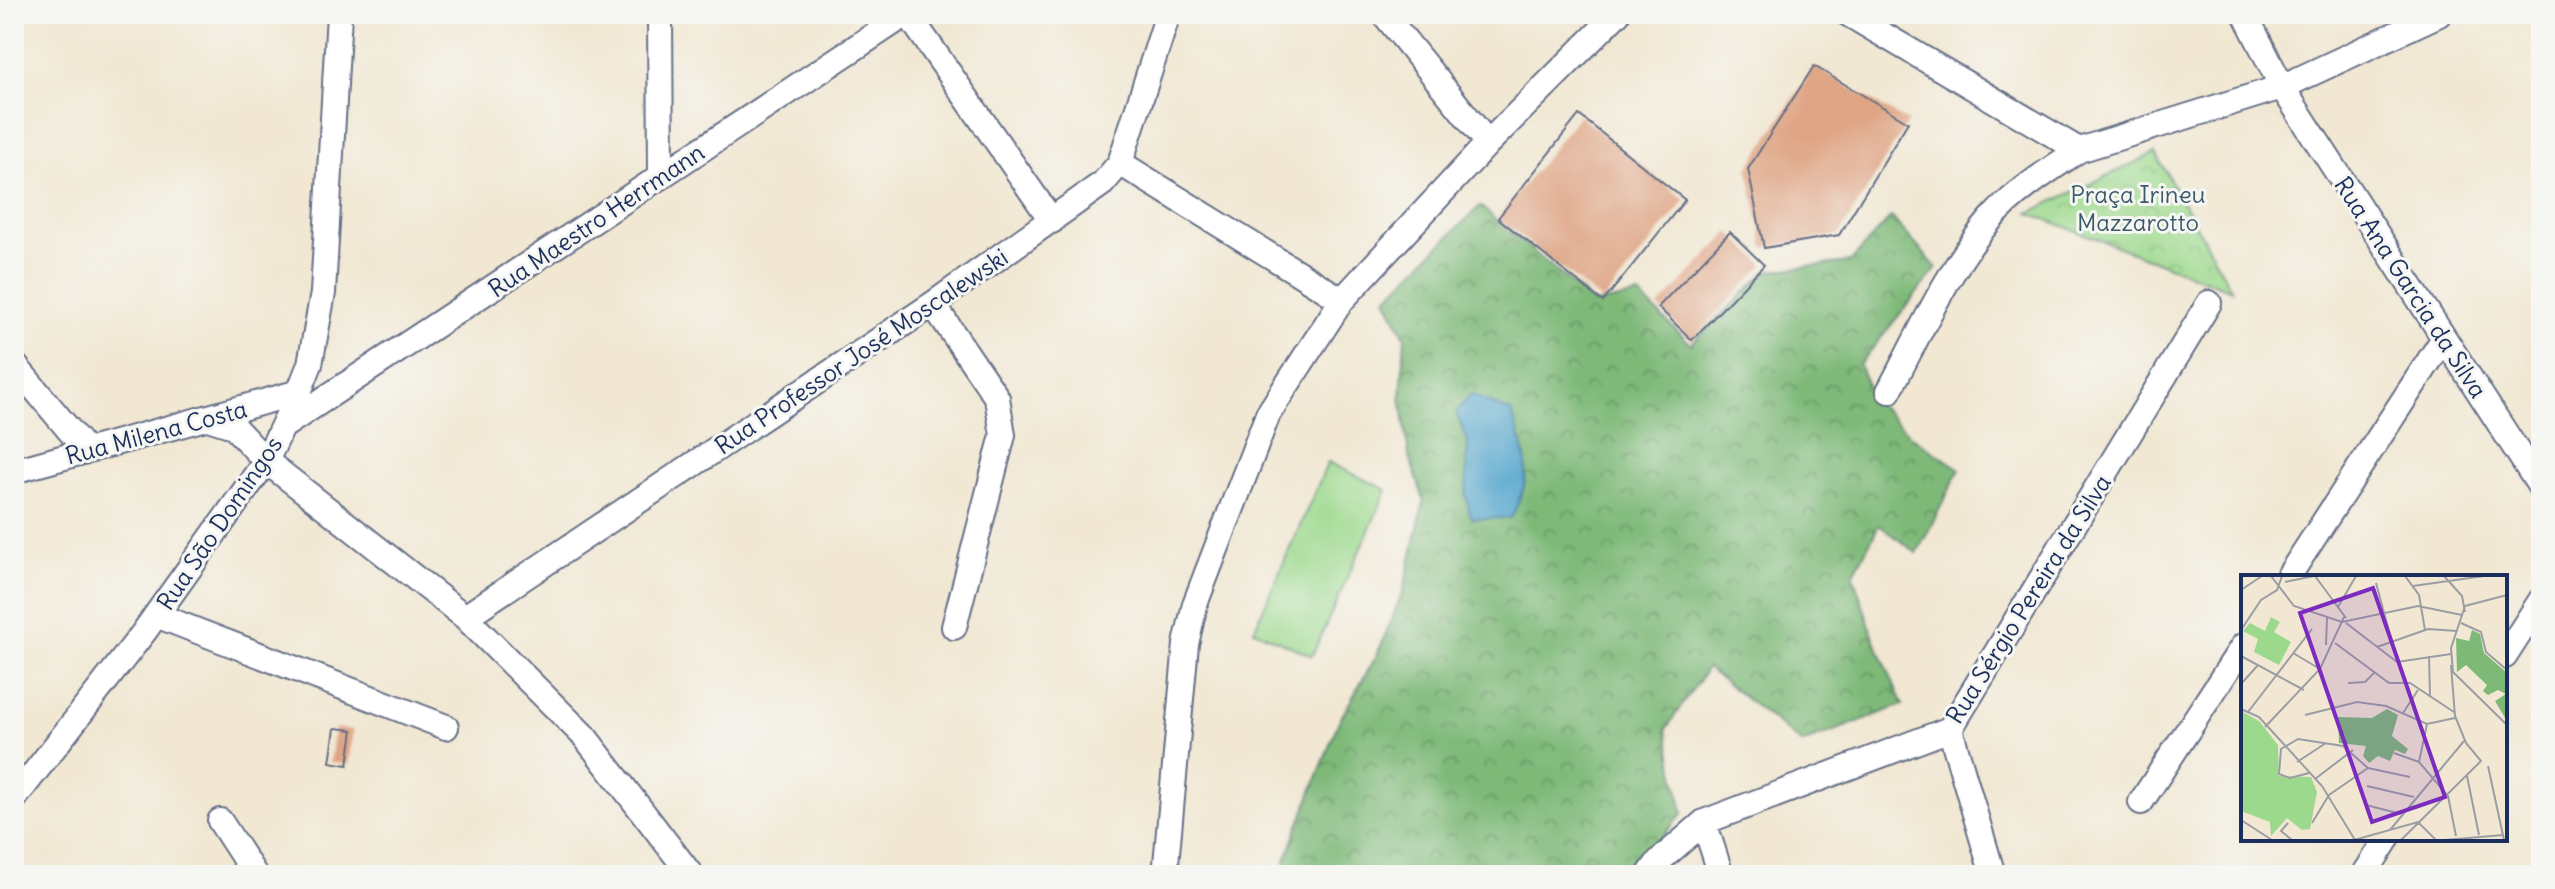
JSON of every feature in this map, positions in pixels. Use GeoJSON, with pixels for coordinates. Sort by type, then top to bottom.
{"type":"FeatureCollection","features":[{"type":"Feature","properties":{"kind":"street","name":"Rua São Domingos"},"geometry":{"type":"LineString","coordinates":[[14,799],[156,615],[266,461],[299,392],[310,364],[317,332],[327,248],[339,14]]}},
{"type":"Feature","properties":{"kind":"street"},"geometry":{"type":"LineString","coordinates":[[660,14],[661,177]]}},
{"type":"Feature","properties":{"kind":"street"},"geometry":{"type":"LineString","coordinates":[[907,14],[1052,221]]}},
{"type":"Feature","properties":{"kind":"street","name":"Rua Maestro Herrmann"},"geometry":{"type":"LineString","coordinates":[[285,425],[907,14]]}},
{"type":"Feature","properties":{"kind":"street","name":"Rua Professor José Moscalewski"},"geometry":{"type":"LineString","coordinates":[[465,617],[933,304],[1103,183],[1120,163],[1168,14]]}},
{"type":"Feature","properties":{"kind":"street"},"geometry":{"type":"LineString","coordinates":[[1384,14],[1488,143]]}},
{"type":"Feature","properties":{"kind":"street"},"geometry":{"type":"LineString","coordinates":[[1165,875],[1186,644],[1195,604],[1268,414],[1342,300],[1488,143],[1617,14]]}},
{"type":"Feature","properties":{"kind":"street"},"geometry":{"type":"LineString","coordinates":[[1848,14],[2079,150]]}},
{"type":"Feature","properties":{"kind":"street","name":"Rua Ana Garcia da Silva"},"geometry":{"type":"LineString","coordinates":[[2245,14],[2282,87],[2541,488]]}},
{"type":"Feature","properties":{"kind":"street"},"geometry":{"type":"LineString","coordinates":[[1889,391],[1948,281],[1991,219],[2032,181],[2079,150],[2282,87],[2439,14]]}},
{"type":"Feature","properties":{"kind":"street"},"geometry":{"type":"LineString","coordinates":[[1120,163],[1342,300]]}},
{"type":"Feature","properties":{"kind":"street","name":"Rua Sérgio Pereira da Silva"},"geometry":{"type":"LineString","coordinates":[[1649,875],[1659,861],[1704,822],[1950,729],[2209,303]]}},
{"type":"Feature","properties":{"kind":"street"},"geometry":{"type":"LineString","coordinates":[[933,304],[997,398],[1003,435],[954,627]]}},
{"type":"Feature","properties":{"kind":"street"},"geometry":{"type":"LineString","coordinates":[[2289,575],[2444,338]]}},
{"type":"Feature","properties":{"kind":"street"},"geometry":{"type":"LineString","coordinates":[[14,364],[85,449]]}},
{"type":"Feature","properties":{"kind":"street"},"geometry":{"type":"LineString","coordinates":[[310,364],[351,383]]}},
{"type":"Feature","properties":{"kind":"street","name":"Rua Milena Costa"},"geometry":{"type":"LineString","coordinates":[[14,471],[85,449],[211,419],[299,392]]}},
{"type":"Feature","properties":{"kind":"street"},"geometry":{"type":"LineString","coordinates":[[211,419],[233,426],[266,461],[465,617],[585,737],[691,875]]}},
{"type":"Feature","properties":{"kind":"street"},"geometry":{"type":"LineString","coordinates":[[2507,653],[2541,600]]}},
{"type":"Feature","properties":{"kind":"street"},"geometry":{"type":"LineString","coordinates":[[156,615],[446,727]]}},
{"type":"Feature","properties":{"kind":"street"},"geometry":{"type":"LineString","coordinates":[[2141,802],[2241,649]]}},
{"type":"Feature","properties":{"kind":"street"},"geometry":{"type":"LineString","coordinates":[[1950,729],[1993,875]]}},
{"type":"Feature","properties":{"kind":"street"},"geometry":{"type":"LineString","coordinates":[[220,821],[255,875]]}},
{"type":"Feature","properties":{"kind":"street"},"geometry":{"type":"LineString","coordinates":[[1704,822],[1721,875]]}},
{"type":"Feature","properties":{"kind":"street"},"geometry":{"type":"LineString","coordinates":[[2364,875],[2386,841]]}},
{"type":"Feature","properties":{"kind":"green space","name":"Praça Irineu Mazzarotto"},"geometry":{"type":"Polygon","coordinates":[[[2155,153],[2165,170],[2232,290],[2029,213],[2155,153]]]}},
{"type":"Feature","properties":{"kind":"green space"},"geometry":{"type":"Polygon","coordinates":[[[1480,206],[1595,304],[1639,295],[1691,344],[1767,271],[1850,262],[1891,217],[1937,268],[1859,365],[1875,401],[1912,437],[1960,469],[1917,553],[1879,525],[1853,575],[1875,641],[1903,705],[1802,743],[1707,668],[1666,729],[1683,813],[1629,875],[1315,875],[1285,862],[1338,723],[1377,655],[1404,589],[1424,500],[1409,456],[1401,397],[1405,337],[1386,298],[1480,206]]]}},
{"type":"Feature","properties":{"kind":"green space"},"geometry":{"type":"Polygon","coordinates":[[[1328,462],[1387,490],[1312,656],[1254,630],[1328,462]]]}},
{"type":"Feature","properties":{"kind":"water"},"geometry":{"type":"Polygon","coordinates":[[[1471,394],[1512,413],[1525,455],[1526,477],[1511,518],[1471,519],[1466,495],[1468,441],[1456,413],[1471,394]]]}},
{"type":"Feature","properties":{"kind":"building"},"geometry":{"type":"Polygon","coordinates":[[[1814,66],[1908,122],[1839,235],[1764,248],[1748,169],[1814,66]]]}},
{"type":"Feature","properties":{"kind":"building"},"geometry":{"type":"Polygon","coordinates":[[[1579,115],[1685,200],[1603,302],[1498,218],[1579,115]]]}},
{"type":"Feature","properties":{"kind":"building"},"geometry":{"type":"Polygon","coordinates":[[[1730,232],[1764,265],[1692,340],[1658,307],[1730,232]]]}},
{"type":"Feature","properties":{"kind":"building"},"geometry":{"type":"Polygon","coordinates":[[[335,728],[353,730],[348,765],[330,762],[335,728]]]}}]}
